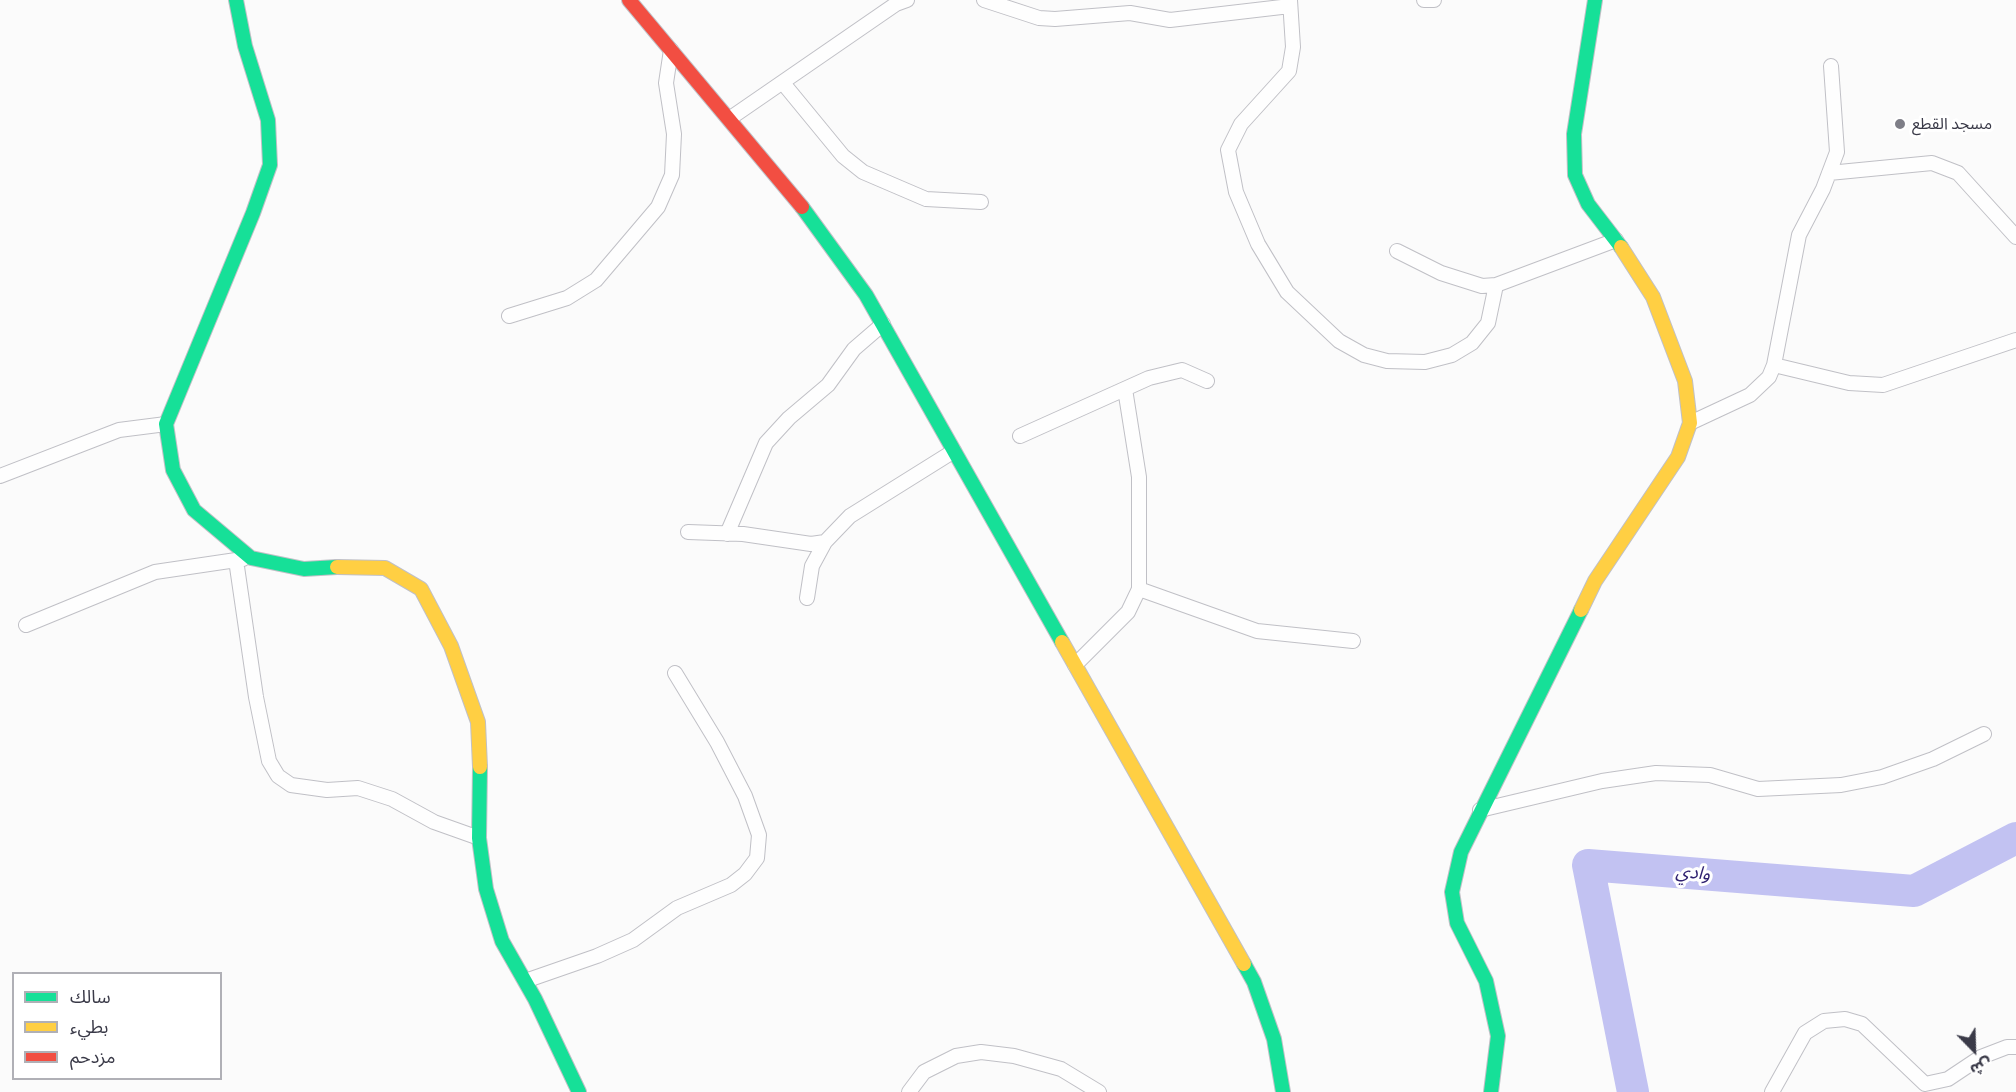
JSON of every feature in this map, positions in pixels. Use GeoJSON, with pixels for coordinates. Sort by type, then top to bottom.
{"type":"FeatureCollection","features":[{"type":"Feature","properties":{"kind":"street"},"geometry":{"type":"LineString","coordinates":[[236,0],[245,46],[268,120],[270,165],[254,213],[166,424],[173,470],[194,510],[252,558]]}},
{"type":"Feature","properties":{"kind":"street"},"geometry":{"type":"LineString","coordinates":[[629,0],[791,192],[866,295],[1254,982],[1274,1039],[1283,1092]]}},
{"type":"Feature","properties":{"kind":"street"},"geometry":{"type":"LineString","coordinates":[[729,119],[896,4],[907,0]]}},
{"type":"Feature","properties":{"kind":"street"},"geometry":{"type":"LineString","coordinates":[[984,0],[1039,18],[1055,19],[1130,13],[1170,20],[1290,3],[1293,47],[1289,71],[1241,124],[1228,150],[1236,192],[1258,244],[1287,292],[1339,341],[1364,355],[1388,362],[1425,362],[1452,355],[1472,344],[1488,323],[1496,285]]}},
{"type":"Feature","properties":{"kind":"street"},"geometry":{"type":"LineString","coordinates":[[1424,0],[1434,0]]}},
{"type":"Feature","properties":{"kind":"street"},"geometry":{"type":"LineString","coordinates":[[1491,1092],[1498,1036],[1486,981],[1457,923],[1452,892],[1461,852],[1595,581],[1678,457],[1690,423],[1685,381],[1653,297],[1616,240],[1588,204],[1575,175],[1574,134],[1594,0]]}},
{"type":"Feature","properties":{"kind":"street"},"geometry":{"type":"LineString","coordinates":[[509,316],[567,298],[596,280],[658,207],[672,175],[674,134],[666,83],[670,50]]}},
{"type":"Feature","properties":{"kind":"street"},"geometry":{"type":"LineString","coordinates":[[1690,423],[1750,395],[1769,377],[1774,365],[1799,235],[1837,152],[1831,66]]}},
{"type":"Feature","properties":{"kind":"street"},"geometry":{"type":"LineString","coordinates":[[783,83],[843,156],[863,172],[926,199],[981,202]]}},
{"type":"Feature","properties":{"kind":"street"},"geometry":{"type":"LineString","coordinates":[[1829,173],[1932,164],[1940,166],[1958,173],[2016,237]]}},
{"type":"Feature","properties":{"kind":"street"},"geometry":{"type":"LineString","coordinates":[[1397,251],[1469,284],[1482,286],[1496,285],[1616,240]]}},
{"type":"Feature","properties":{"kind":"street"},"geometry":{"type":"LineString","coordinates":[[727,534],[766,443],[789,418],[828,385],[854,349],[883,324]]}},
{"type":"Feature","properties":{"kind":"street"},"geometry":{"type":"LineString","coordinates":[[1774,365],[1849,383],[1883,385],[2016,340]]}},
{"type":"Feature","properties":{"kind":"street"},"geometry":{"type":"LineString","coordinates":[[1020,436],[1149,378],[1182,370],[1207,381]]}},
{"type":"Feature","properties":{"kind":"street"},"geometry":{"type":"LineString","coordinates":[[1075,665],[1128,612],[1139,589],[1139,477],[1125,389]]}},
{"type":"Feature","properties":{"kind":"street"},"geometry":{"type":"LineString","coordinates":[[0,476],[119,430],[166,424]]}},
{"type":"Feature","properties":{"kind":"street"},"geometry":{"type":"LineString","coordinates":[[807,598],[812,566],[825,542],[850,516],[954,451]]}},
{"type":"Feature","properties":{"kind":"street"},"geometry":{"type":"LineString","coordinates":[[688,532],[811,544],[825,542]]}},
{"type":"Feature","properties":{"kind":"street"},"geometry":{"type":"LineString","coordinates":[[26,625],[155,572],[252,558],[304,569],[344,566],[385,568],[421,589],[452,646],[477,722],[481,777],[479,838],[486,889],[502,941],[525,981],[579,1092]]}},
{"type":"Feature","properties":{"kind":"street"},"geometry":{"type":"LineString","coordinates":[[236,560],[256,697],[269,761],[278,776],[291,785],[327,790],[358,788],[392,799],[434,822],[479,838]]}},
{"type":"Feature","properties":{"kind":"street"},"geometry":{"type":"LineString","coordinates":[[1139,589],[1257,631],[1353,641]]}},
{"type":"Feature","properties":{"kind":"street"},"geometry":{"type":"LineString","coordinates":[[525,981],[597,956],[633,940],[677,908],[731,885],[745,874],[757,858],[759,835],[744,796],[717,742],[675,673]]}},
{"type":"Feature","properties":{"kind":"street"},"geometry":{"type":"LineString","coordinates":[[1480,810],[1602,781],[1656,773],[1710,775],[1758,789],[1841,785],[1882,777],[1903,770],[1933,759],[1984,734]]}},
{"type":"Feature","properties":{"kind":"street"},"geometry":{"type":"LineString","coordinates":[[1772,1092],[1805,1033],[1824,1021],[1845,1019],[1862,1024],[1925,1084],[1948,1078],[1981,1057],[2007,1047],[2016,1047]]}},
{"type":"Feature","properties":{"kind":"street"},"geometry":{"type":"LineString","coordinates":[[909,1092],[924,1072],[956,1056],[981,1052],[1014,1056],[1061,1069],[1099,1092]]}},
{"type":"Feature","properties":{"kind":"waterway","name":"وادي"},"geometry":{"type":"LineString","coordinates":[[1633,1092],[1588,865],[1914,891],[2016,838]]}},
{"type":"Feature","properties":{"kind":"traffic: fast"},"geometry":{"type":"LineString","coordinates":[[236,0],[245,46],[268,120],[270,165],[253,213],[166,424],[173,470],[194,510],[251,558],[304,569],[337,567]]}},
{"type":"Feature","properties":{"kind":"traffic: fast"},"geometry":{"type":"LineString","coordinates":[[1595,0],[1574,134],[1575,175],[1588,204],[1621,247]]}},
{"type":"Feature","properties":{"kind":"traffic: fast"},"geometry":{"type":"LineString","coordinates":[[802,207],[866,295],[1062,642]]}},
{"type":"Feature","properties":{"kind":"traffic: fast"},"geometry":{"type":"LineString","coordinates":[[1491,1092],[1498,1036],[1486,981],[1457,923],[1452,892],[1461,852],[1581,610]]}},
{"type":"Feature","properties":{"kind":"traffic: fast"},"geometry":{"type":"LineString","coordinates":[[480,767],[479,838],[486,889],[502,941],[535,999],[579,1092]]}},
{"type":"Feature","properties":{"kind":"traffic: fast"},"geometry":{"type":"LineString","coordinates":[[1244,964],[1254,982],[1274,1039],[1283,1092]]}},
{"type":"Feature","properties":{"kind":"traffic: slow"},"geometry":{"type":"LineString","coordinates":[[1581,610],[1595,581],[1678,457],[1690,423],[1685,381],[1653,297],[1621,247]]}},
{"type":"Feature","properties":{"kind":"traffic: slow"},"geometry":{"type":"LineString","coordinates":[[337,567],[385,568],[421,589],[451,646],[478,722],[480,767]]}},
{"type":"Feature","properties":{"kind":"traffic: slow"},"geometry":{"type":"LineString","coordinates":[[1062,642],[1244,964]]}},
{"type":"Feature","properties":{"kind":"traffic: jam"},"geometry":{"type":"LineString","coordinates":[[629,0],[802,207]]}},
{"type":"Feature","properties":{"kind":"place","name":"مسجد القطع"},"geometry":{"type":"Point","coordinates":[1900,124]}}]}
